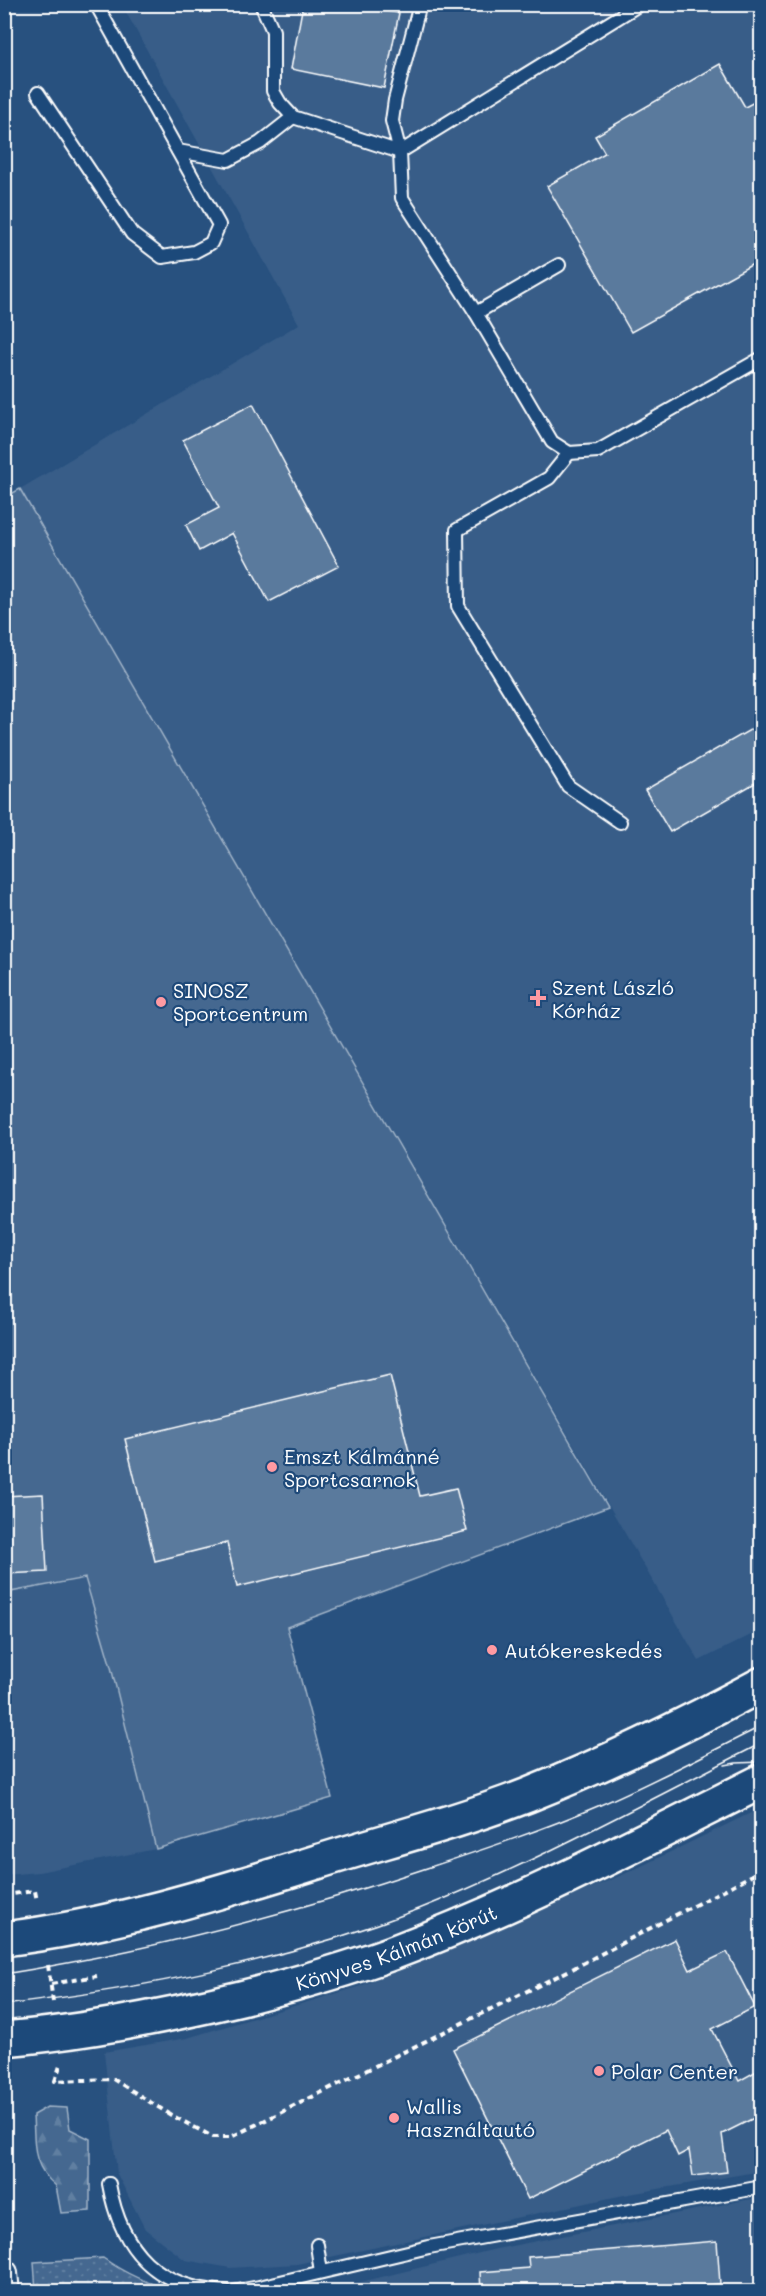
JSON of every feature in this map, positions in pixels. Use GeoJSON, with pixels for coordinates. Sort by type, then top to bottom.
{"type":"FeatureCollection","features":[{"type":"Feature","properties":{"kind":"main road"},"geometry":{"type":"LineString","coordinates":[[4,1939],[42,1934],[145,1912],[227,1890],[453,1821],[528,1794],[692,1721],[762,1684]]}},
{"type":"Feature","properties":{"kind":"main road","name":"Könyves Kálmán körút"},"geometry":{"type":"LineString","coordinates":[[4,2039],[57,2035],[185,2012],[293,1985],[392,1953],[556,1884],[762,1780]]}},
{"type":"Feature","properties":{"kind":"street"},"geometry":{"type":"LineString","coordinates":[[4,2273],[6,2292]]}},
{"type":"Feature","properties":{"kind":"lane"},"geometry":{"type":"LineString","coordinates":[[38,93],[132,234],[162,257],[194,252],[211,243],[219,225],[96,4]]}},
{"type":"Feature","properties":{"kind":"lane"},"geometry":{"type":"LineString","coordinates":[[261,4],[273,31],[273,91],[293,117],[400,152],[640,4]]}},
{"type":"Feature","properties":{"kind":"lane"},"geometry":{"type":"LineString","coordinates":[[420,4],[394,99],[392,121],[400,152],[402,198],[476,313],[552,442],[569,453],[598,451],[762,358]]}},
{"type":"Feature","properties":{"kind":"lane"},"geometry":{"type":"LineString","coordinates":[[178,151],[228,160],[260,143],[293,117]]}},
{"type":"Feature","properties":{"kind":"lane"},"geometry":{"type":"LineString","coordinates":[[476,313],[559,265]]}},
{"type":"Feature","properties":{"kind":"lane"},"geometry":{"type":"LineString","coordinates":[[569,453],[549,478],[457,530],[458,606],[568,786],[620,822]]}},
{"type":"Feature","properties":{"kind":"lane"},"geometry":{"type":"LineString","coordinates":[[109,2184],[113,2208],[122,2230],[136,2251],[153,2268],[177,2283],[204,2291],[228,2292]]}},
{"type":"Feature","properties":{"kind":"lane"},"geometry":{"type":"LineString","coordinates":[[233,2292],[447,2243],[762,2187]]}},
{"type":"Feature","properties":{"kind":"lane"},"geometry":{"type":"LineString","coordinates":[[317,2245],[321,2272]]}},
{"type":"Feature","properties":{"kind":"path"},"geometry":{"type":"LineString","coordinates":[[4,1894],[35,1891],[51,1984],[61,2064],[55,2081],[113,2079],[171,2115],[213,2137],[231,2137],[574,1968],[762,1870]]}},
{"type":"Feature","properties":{"kind":"path"},"geometry":{"type":"LineString","coordinates":[[51,1984],[96,1976]]}},
{"type":"Feature","properties":{"kind":"shaded area","name":"Szent László Kórház"},"geometry":{"type":"Polygon","coordinates":[[[122,5],[761,5],[761,1630],[699,1661],[20,489],[299,324],[122,5]]]}},
{"type":"Feature","properties":{"kind":"shaded area"},"geometry":{"type":"Polygon","coordinates":[[[85,1578],[111,1667],[156,1849],[39,1872],[5,1875],[5,1593],[85,1578]]]}},
{"type":"Feature","properties":{"kind":"shaded area"},"geometry":{"type":"Polygon","coordinates":[[[761,1808],[761,2171],[624,2195],[297,2264],[230,2268],[185,2260],[145,2229],[117,2174],[104,2052],[187,2038],[358,1987],[629,1872],[761,1808]]]}},
{"type":"Feature","properties":{"kind":"shaded area"},"geometry":{"type":"Polygon","coordinates":[[[761,2197],[761,2291],[320,2292],[496,2249],[761,2197]]]}},
{"type":"Feature","properties":{"kind":"green space","name":"SINOSZ Sportcentrum"},"geometry":{"type":"Polygon","coordinates":[[[20,489],[608,1507],[287,1627],[332,1798],[156,1849],[111,1667],[85,1578],[5,1593],[4,498],[20,489]]]}},
{"type":"Feature","properties":{"kind":"green space"},"geometry":{"type":"Polygon","coordinates":[[[47,2107],[67,2108],[70,2129],[90,2139],[90,2211],[61,2213],[56,2186],[38,2162],[33,2115],[47,2107]]]}},
{"type":"Feature","properties":{"kind":"green space"},"geometry":{"type":"Polygon","coordinates":[[[103,2258],[144,2281],[172,2289],[196,2291],[36,2291],[34,2262],[103,2258]]]}},
{"type":"Feature","properties":{"kind":"building"},"geometry":{"type":"Polygon","coordinates":[[[303,4],[387,4],[386,11],[399,13],[384,88],[291,69],[303,4]]]}},
{"type":"Feature","properties":{"kind":"building"},"geometry":{"type":"Polygon","coordinates":[[[720,64],[745,107],[762,98],[762,259],[631,332],[547,186],[605,153],[595,136],[720,64]]]}},
{"type":"Feature","properties":{"kind":"building"},"geometry":{"type":"Polygon","coordinates":[[[253,404],[339,566],[269,602],[232,533],[199,551],[186,525],[219,508],[183,440],[253,404]]]}},
{"type":"Feature","properties":{"kind":"building"},"geometry":{"type":"Polygon","coordinates":[[[762,723],[762,779],[670,832],[645,790],[762,723]]]}},
{"type":"Feature","properties":{"kind":"building","name":"Emszt Kálmánné Sportcsarnok"},"geometry":{"type":"Polygon","coordinates":[[[390,1375],[420,1496],[456,1488],[467,1531],[237,1587],[227,1543],[155,1561],[125,1439],[390,1375]]]}},
{"type":"Feature","properties":{"kind":"building"},"geometry":{"type":"Polygon","coordinates":[[[43,1494],[47,1572],[4,1574],[4,1496],[43,1494]]]}},
{"type":"Feature","properties":{"kind":"building","name":"Polar Center"},"geometry":{"type":"Polygon","coordinates":[[[675,1939],[690,1970],[727,1952],[755,2007],[712,2029],[739,2081],[762,2068],[762,2114],[722,2134],[727,2172],[693,2176],[689,2150],[678,2156],[666,2130],[528,2199],[453,2049],[675,1939]]]}},
{"type":"Feature","properties":{"kind":"building"},"geometry":{"type":"Polygon","coordinates":[[[717,2241],[720,2284],[637,2292],[481,2292],[480,2272],[529,2268],[528,2257],[717,2241]]]}},
{"type":"Feature","properties":{"kind":"tram line"},"geometry":{"type":"LineString","coordinates":[[4,1974],[112,1954],[218,1930],[323,1901],[427,1868],[535,1831],[598,1806],[762,1726]]}},
{"type":"Feature","properties":{"kind":"tram line"},"geometry":{"type":"LineString","coordinates":[[4,2005],[110,1990],[214,1970],[318,1944],[369,1927],[419,1909],[506,1871],[762,1743]]}},
{"type":"Feature","properties":{"kind":"tram line"},"geometry":{"type":"LineString","coordinates":[[725,1765],[762,1762]]}},
{"type":"Feature","properties":{"kind":"place","name":"Szent László Kórház"},"geometry":{"type":"Point","coordinates":[538,998]}},
{"type":"Feature","properties":{"kind":"place","name":"SINOSZ Sportcentrum"},"geometry":{"type":"Point","coordinates":[161,1002]}},
{"type":"Feature","properties":{"kind":"place","name":"Emszt Kálmánné Sportcsarnok"},"geometry":{"type":"Point","coordinates":[272,1467]}},
{"type":"Feature","properties":{"kind":"place","name":"Autókereskedés"},"geometry":{"type":"Point","coordinates":[492,1650]}},
{"type":"Feature","properties":{"kind":"place","name":"Polar Center"},"geometry":{"type":"Point","coordinates":[599,2071]}},
{"type":"Feature","properties":{"kind":"place","name":"Wallis Használtautó"},"geometry":{"type":"Point","coordinates":[394,2118]}}]}
